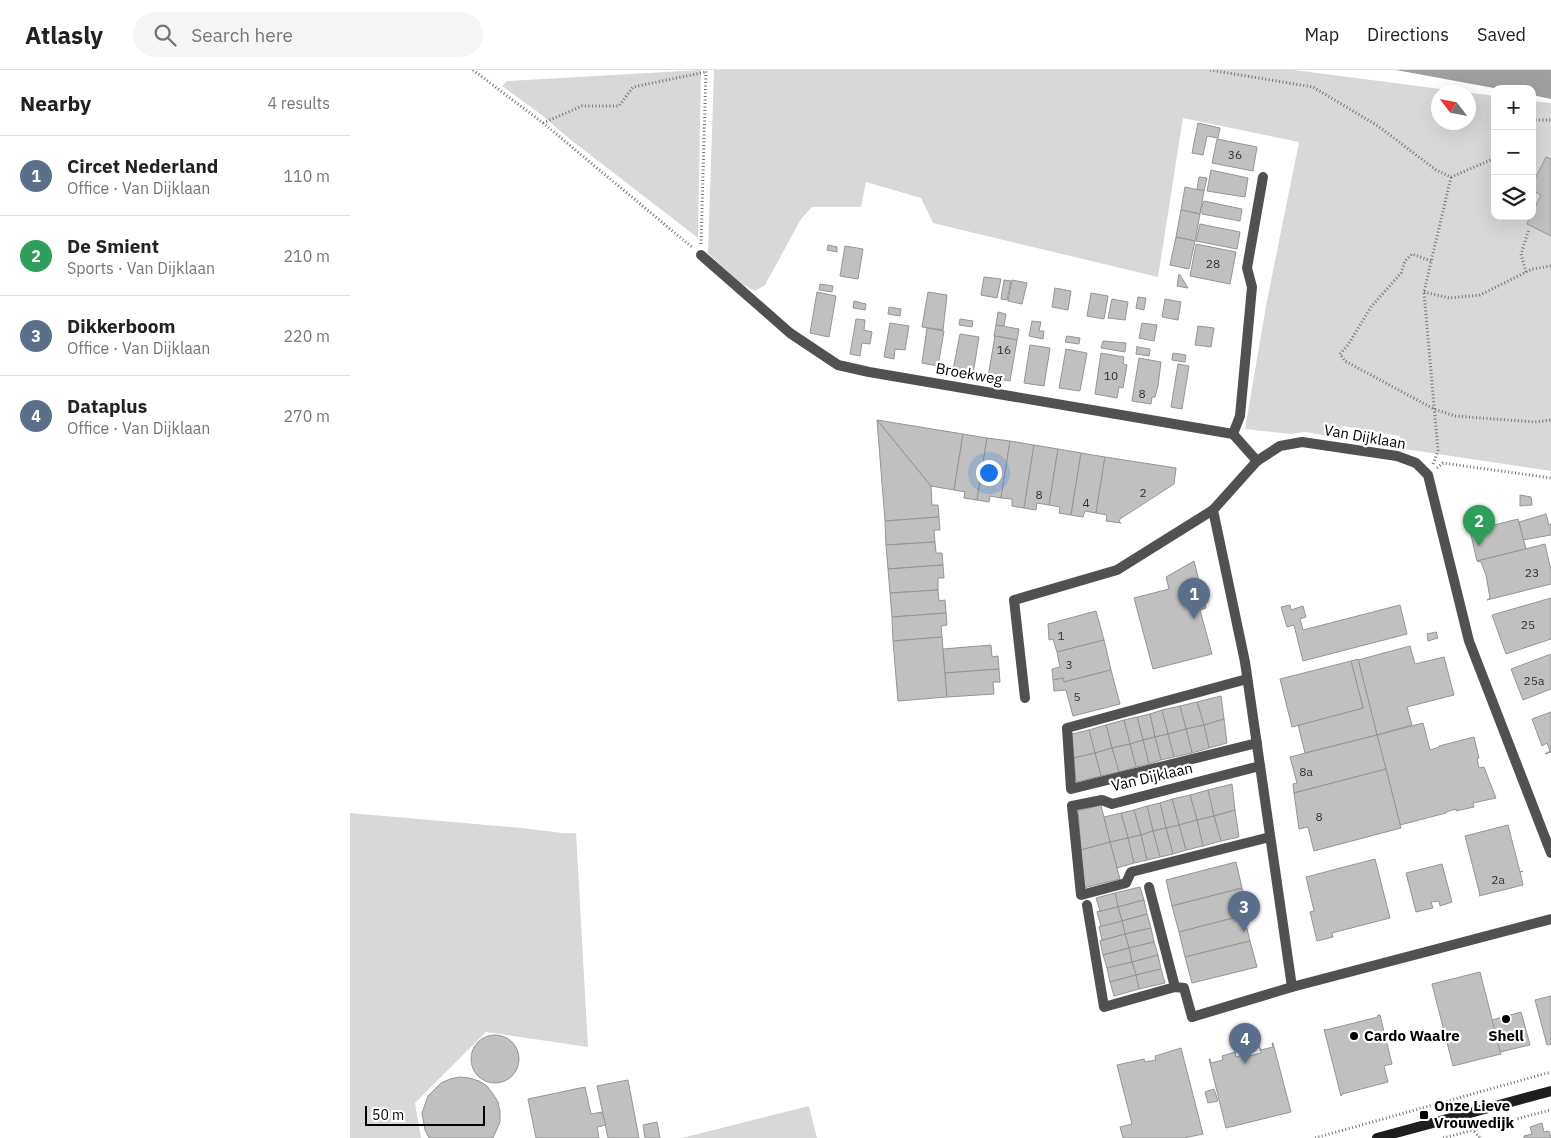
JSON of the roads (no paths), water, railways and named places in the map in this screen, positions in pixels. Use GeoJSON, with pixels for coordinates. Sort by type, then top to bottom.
{"type":"FeatureCollection","features":[{"type":"Feature","properties":{"kind":"main road"},"geometry":{"type":"LineString","coordinates":[[1378,1138],[1550,1092]]}},
{"type":"Feature","properties":{"kind":"street"},"geometry":{"type":"LineString","coordinates":[[1256,461],[1233,434],[1240,416],[1252,286],[1248,268],[1263,177]]}},
{"type":"Feature","properties":{"kind":"street","name":"Broekweg"},"geometry":{"type":"LineString","coordinates":[[701,255],[790,333],[838,365],[879,374],[1233,434]]}},
{"type":"Feature","properties":{"kind":"street","name":"Van Dijklaan"},"geometry":{"type":"LineString","coordinates":[[1025,698],[1014,600],[1117,570],[1213,510],[1256,461],[1280,446],[1302,442],[1397,456],[1416,463],[1428,475],[1469,641],[1551,853]]}},
{"type":"Feature","properties":{"kind":"street"},"geometry":{"type":"LineString","coordinates":[[1213,510],[1247,679],[1292,987]]}},
{"type":"Feature","properties":{"kind":"street","name":"Van Dijklaan"},"geometry":{"type":"LineString","coordinates":[[1247,679],[1067,728],[1071,789],[1257,743]]}},
{"type":"Feature","properties":{"kind":"street","name":"Van Dijklaan"},"geometry":{"type":"LineString","coordinates":[[1260,766],[1112,804],[1102,800],[1072,806],[1081,895],[1126,883],[1131,872],[1270,837]]}},
{"type":"Feature","properties":{"kind":"street"},"geometry":{"type":"LineString","coordinates":[[1149,887],[1175,988]]}},
{"type":"Feature","properties":{"kind":"street"},"geometry":{"type":"LineString","coordinates":[[1088,905],[1104,1007],[1175,988],[1184,988],[1192,1016],[1292,987],[1551,919]]}},
{"type":"Feature","properties":{"kind":"place","name":"De Smient"},"geometry":{"type":"Point","coordinates":[1479,546]}},
{"type":"Feature","properties":{"kind":"place","name":"Circet Nederland"},"geometry":{"type":"Point","coordinates":[1194,619]}},
{"type":"Feature","properties":{"kind":"place","name":"Dikkerboom"},"geometry":{"type":"Point","coordinates":[1244,932]}},
{"type":"Feature","properties":{"kind":"place","name":"Shell"},"geometry":{"type":"Point","coordinates":[1506,1019]}},
{"type":"Feature","properties":{"kind":"place","name":"Cardo Waalre"},"geometry":{"type":"Point","coordinates":[1354,1036]}},
{"type":"Feature","properties":{"kind":"place","name":"Dataplus"},"geometry":{"type":"Point","coordinates":[1245,1064]}},
{"type":"Feature","properties":{"kind":"place","name":"Onze Lieve Vrouwedijk"},"geometry":{"type":"Point","coordinates":[1424,1115]}}]}
